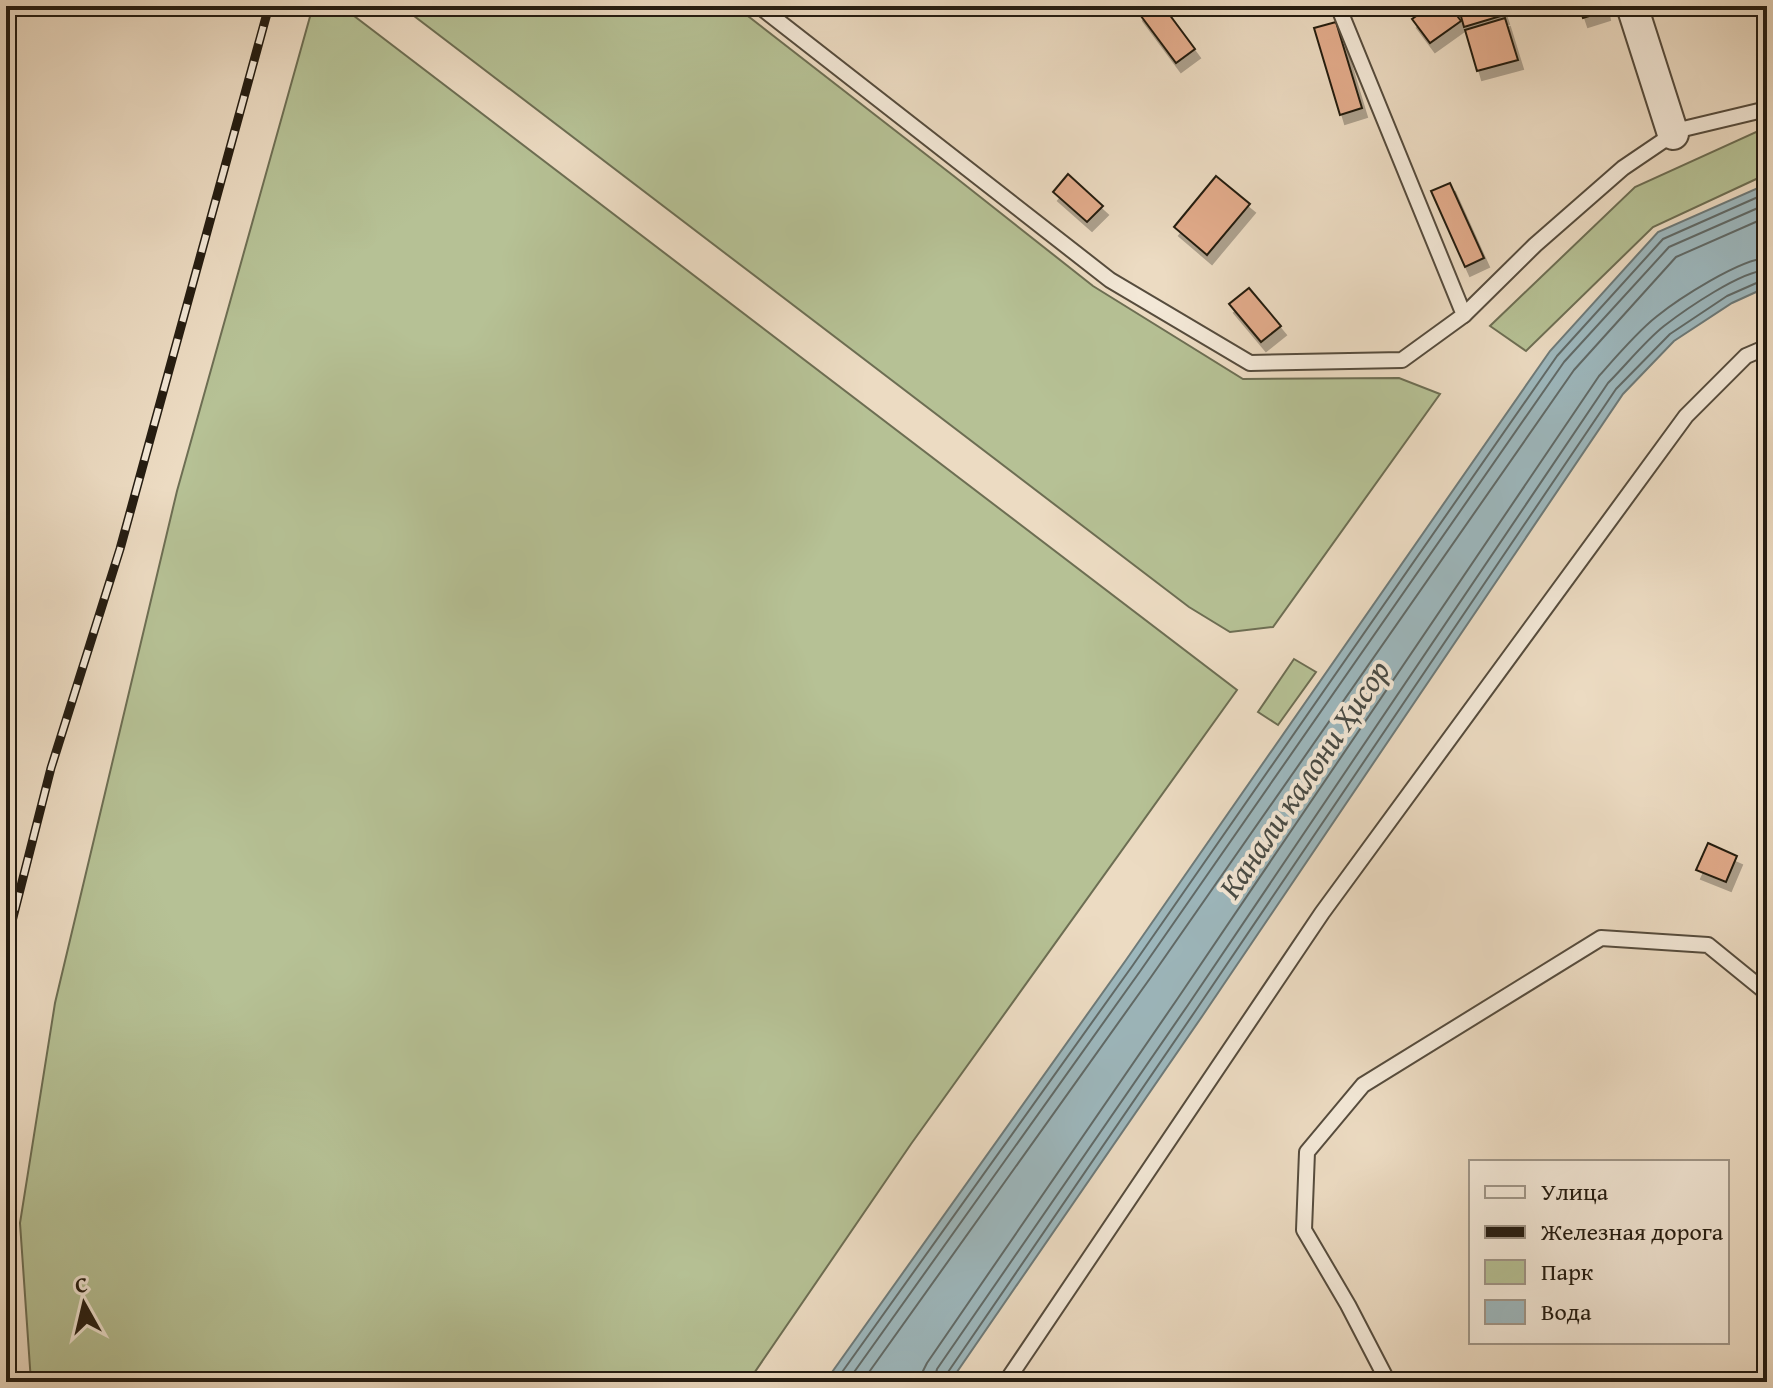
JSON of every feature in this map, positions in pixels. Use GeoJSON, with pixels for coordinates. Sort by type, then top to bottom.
{"type":"FeatureCollection","features":[{"type":"Feature","properties":{"kind":"street"},"geometry":{"type":"LineString","coordinates":[[1632,6],[1673,134]]}},
{"type":"Feature","properties":{"kind":"lane"},"geometry":{"type":"LineString","coordinates":[[759,6],[1110,280],[1250,363],[1402,360],[1464,315],[1535,245],[1623,168],[1679,130],[1767,109]]}},
{"type":"Feature","properties":{"kind":"lane"},"geometry":{"type":"LineString","coordinates":[[1338,6],[1464,315]]}},
{"type":"Feature","properties":{"kind":"lane"},"geometry":{"type":"LineString","coordinates":[[1006,1382],[1322,913],[1677,428],[1746,356],[1767,347]]}},
{"type":"Feature","properties":{"kind":"lane"},"geometry":{"type":"LineString","coordinates":[[1388,1382],[1304,1230],[1307,1152],[1363,1085],[1601,938],[1708,945],[1767,993]]}},
{"type":"Feature","properties":{"kind":"green space"},"geometry":{"type":"Polygon","coordinates":[[[313,6],[341,6],[1237,690],[911,1144],[748,1382],[31,1382],[20,1223],[55,1003],[177,491],[313,6]]]}},
{"type":"Feature","properties":{"kind":"green space"},"geometry":{"type":"Polygon","coordinates":[[[401,6],[735,6],[1093,286],[1243,379],[1399,378],[1440,394],[1273,627],[1230,632],[1189,607],[401,6]]]}},
{"type":"Feature","properties":{"kind":"green space"},"geometry":{"type":"Polygon","coordinates":[[[1767,127],[1767,174],[1653,227],[1526,351],[1490,326],[1635,187],[1767,127]]]}},
{"type":"Feature","properties":{"kind":"green space"},"geometry":{"type":"Polygon","coordinates":[[[1294,659],[1316,672],[1278,725],[1258,712],[1294,659]]]}},
{"type":"Feature","properties":{"kind":"water","name":"Канали калони Ҳисор"},"geometry":{"type":"Polygon","coordinates":[[[1767,184],[1767,287],[1732,303],[1674,341],[1623,394],[1203,1015],[950,1382],[825,1382],[1126,960],[1550,351],[1658,232],[1767,184]]]}},
{"type":"Feature","properties":{"kind":"building"},"geometry":{"type":"Polygon","coordinates":[[[1146,6],[1163,6],[1195,49],[1176,63],[1138,12],[1146,6]]]}},
{"type":"Feature","properties":{"kind":"building"},"geometry":{"type":"Polygon","coordinates":[[[1431,6],[1450,6],[1461,21],[1430,43],[1412,19],[1431,6]]]}},
{"type":"Feature","properties":{"kind":"building"},"geometry":{"type":"Polygon","coordinates":[[[1458,6],[1501,6],[1504,15],[1464,27],[1458,6]]]}},
{"type":"Feature","properties":{"kind":"building"},"geometry":{"type":"Polygon","coordinates":[[[1579,6],[1604,6],[1605,11],[1583,18],[1579,6]]]}},
{"type":"Feature","properties":{"kind":"building"},"geometry":{"type":"Polygon","coordinates":[[[1505,18],[1518,60],[1477,71],[1465,30],[1505,18]]]}},
{"type":"Feature","properties":{"kind":"building"},"geometry":{"type":"Polygon","coordinates":[[[1336,22],[1362,108],[1340,115],[1314,28],[1336,22]]]}},
{"type":"Feature","properties":{"kind":"building"},"geometry":{"type":"Polygon","coordinates":[[[1068,174],[1103,206],[1087,222],[1053,192],[1068,174]]]}},
{"type":"Feature","properties":{"kind":"building"},"geometry":{"type":"Polygon","coordinates":[[[1216,176],[1250,204],[1207,255],[1174,227],[1216,176]]]}},
{"type":"Feature","properties":{"kind":"building"},"geometry":{"type":"Polygon","coordinates":[[[1450,183],[1484,258],[1465,267],[1431,191],[1450,183]]]}},
{"type":"Feature","properties":{"kind":"building"},"geometry":{"type":"Polygon","coordinates":[[[1249,288],[1281,326],[1261,342],[1229,304],[1249,288]]]}},
{"type":"Feature","properties":{"kind":"building"},"geometry":{"type":"Polygon","coordinates":[[[1708,843],[1737,856],[1726,882],[1696,870],[1708,843]]]}},
{"type":"Feature","properties":{"kind":"railway"},"geometry":{"type":"LineString","coordinates":[[6,945],[51,768],[120,549],[269,6]]}}]}
